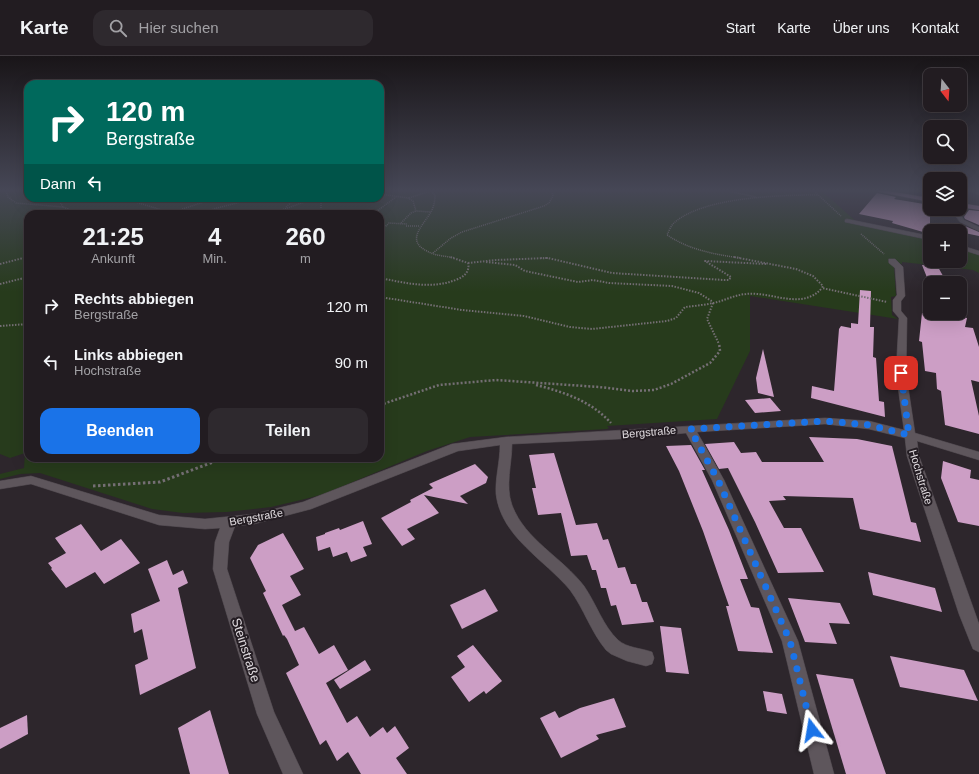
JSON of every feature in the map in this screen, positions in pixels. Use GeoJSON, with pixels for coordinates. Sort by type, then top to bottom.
{"type":"FeatureCollection","features":[{"type":"Feature","properties":{"kind":"street"},"geometry":{"type":"LineString","coordinates":[[868,225],[923,236]]}},
{"type":"Feature","properties":{"kind":"street"},"geometry":{"type":"LineString","coordinates":[[969,225],[979,229]]}},
{"type":"Feature","properties":{"kind":"street"},"geometry":{"type":"LineString","coordinates":[[967,249],[979,253]]}},
{"type":"Feature","properties":{"kind":"street","name":"Hochstraße"},"geometry":{"type":"LineString","coordinates":[[892,261],[899,267],[901,296],[897,300],[897,311],[903,318],[901,373],[913,456],[967,614],[979,644]]}},
{"type":"Feature","properties":{"kind":"street","name":"Bergstraße"},"geometry":{"type":"LineString","coordinates":[[0,485],[31,480],[159,520],[183,523],[228,523],[254,519],[306,506],[456,447],[506,440],[619,435],[825,421],[869,425],[909,435],[979,456]]}},
{"type":"Feature","properties":{"kind":"street"},"geometry":{"type":"LineString","coordinates":[[690,429],[718,480],[790,641],[824,774]]}},
{"type":"Feature","properties":{"kind":"street"},"geometry":{"type":"LineString","coordinates":[[506,440],[502,488],[504,503],[511,519],[528,542],[569,580],[588,605],[601,630],[617,648],[646,658]]}},
{"type":"Feature","properties":{"kind":"street","name":"Steinstraße"},"geometry":{"type":"LineString","coordinates":[[228,523],[222,542],[220,570],[266,714],[293,774]]}},
{"type":"Feature","properties":{"kind":"path"},"geometry":{"type":"LineString","coordinates":[[407,225],[406,226],[420,226],[416,238],[417,244],[426,251],[468,263],[548,258],[612,273],[729,280],[731,277],[705,261],[755,264],[769,263]]}},
{"type":"Feature","properties":{"kind":"path"},"geometry":{"type":"LineString","coordinates":[[433,253],[451,238],[462,232],[486,225]]}},
{"type":"Feature","properties":{"kind":"path"},"geometry":{"type":"LineString","coordinates":[[672,225],[668,229],[667,235],[672,240],[682,245],[693,249],[769,263],[812,275],[820,281],[823,286],[822,288]]}},
{"type":"Feature","properties":{"kind":"path"},"geometry":{"type":"LineString","coordinates":[[0,264],[24,258]]}},
{"type":"Feature","properties":{"kind":"path"},"geometry":{"type":"LineString","coordinates":[[483,261],[515,265],[525,271],[578,282],[593,280],[609,283],[672,286],[699,293],[713,303]]}},
{"type":"Feature","properties":{"kind":"path"},"geometry":{"type":"LineString","coordinates":[[384,279],[418,285],[435,285],[456,280],[464,275],[468,272],[470,267],[468,263]]}},
{"type":"Feature","properties":{"kind":"path"},"geometry":{"type":"LineString","coordinates":[[0,284],[24,278]]}},
{"type":"Feature","properties":{"kind":"path"},"geometry":{"type":"LineString","coordinates":[[384,298],[462,310],[524,316],[570,327],[592,329],[667,321],[676,318],[685,307],[713,303],[746,294],[789,299],[803,299],[816,295],[822,288]]}},
{"type":"Feature","properties":{"kind":"path"},"geometry":{"type":"LineString","coordinates":[[822,288],[897,305]]}},
{"type":"Feature","properties":{"kind":"path"},"geometry":{"type":"LineString","coordinates":[[384,404],[439,385],[496,380],[598,387],[633,392],[654,390],[671,384],[710,363],[720,351],[717,338],[707,318],[713,303]]}},
{"type":"Feature","properties":{"kind":"path"},"geometry":{"type":"LineString","coordinates":[[0,326],[24,324]]}},
{"type":"Feature","properties":{"kind":"path"},"geometry":{"type":"LineString","coordinates":[[530,383],[551,388],[589,405],[606,417],[619,435]]}},
{"type":"Feature","properties":{"kind":"path"},"geometry":{"type":"LineString","coordinates":[[90,486],[160,482],[213,462]]}},
{"type":"Feature","properties":{"kind":"green space"},"geometry":{"type":"Polygon","coordinates":[[[0,225],[24,225],[24,453],[10,458],[0,454],[0,225]]]}},
{"type":"Feature","properties":{"kind":"green space"},"geometry":{"type":"Polygon","coordinates":[[[384,225],[861,225],[923,238],[923,264],[902,262],[902,264],[896,262],[894,267],[896,296],[891,297],[892,315],[898,319],[750,296],[750,351],[717,419],[607,426],[609,428],[607,429],[470,437],[427,451],[324,494],[271,507],[227,512],[183,513],[152,509],[40,473],[20,474],[0,479],[0,474],[24,468],[24,462],[384,462],[384,225]]]}},
{"type":"Feature","properties":{"kind":"green space"},"geometry":{"type":"Polygon","coordinates":[[[967,251],[979,255],[979,273],[973,270],[955,268],[967,268],[967,251]]]}},
{"type":"Feature","properties":{"kind":"building"},"geometry":{"type":"Polygon","coordinates":[[[897,225],[923,225],[923,232],[897,225]]]}},
{"type":"Feature","properties":{"kind":"building"},"geometry":{"type":"Polygon","coordinates":[[[967,227],[979,232],[979,236],[967,233],[967,227]]]}},
{"type":"Feature","properties":{"kind":"building"},"geometry":{"type":"Polygon","coordinates":[[[923,268],[939,268],[943,276],[926,276],[923,268]]]}},
{"type":"Feature","properties":{"kind":"building"},"geometry":{"type":"Polygon","coordinates":[[[860,290],[871,291],[870,327],[874,327],[873,357],[876,358],[879,401],[884,402],[885,417],[811,398],[812,386],[834,391],[839,329],[841,326],[851,328],[851,323],[858,324],[860,290]]]}},
{"type":"Feature","properties":{"kind":"building"},"geometry":{"type":"Polygon","coordinates":[[[922,313],[923,320],[967,320],[965,327],[973,328],[979,347],[979,382],[971,380],[979,416],[979,434],[945,425],[941,391],[937,389],[936,373],[925,371],[922,342],[919,341],[922,313]]]}},
{"type":"Feature","properties":{"kind":"building"},"geometry":{"type":"Polygon","coordinates":[[[763,349],[774,397],[758,393],[756,378],[763,349]]]}},
{"type":"Feature","properties":{"kind":"building"},"geometry":{"type":"Polygon","coordinates":[[[770,398],[781,411],[755,413],[745,400],[770,398]]]}},
{"type":"Feature","properties":{"kind":"building"},"geometry":{"type":"Polygon","coordinates":[[[809,437],[857,439],[892,446],[911,522],[916,523],[921,542],[860,529],[853,498],[783,496],[786,500],[769,501],[784,528],[801,528],[824,572],[778,573],[728,468],[719,469],[705,444],[734,442],[741,453],[756,452],[762,462],[824,462],[809,437]]]}},
{"type":"Feature","properties":{"kind":"building"},"geometry":{"type":"Polygon","coordinates":[[[691,445],[705,470],[702,470],[729,530],[748,579],[740,579],[751,607],[759,608],[773,653],[738,651],[726,606],[729,606],[703,531],[679,471],[666,446],[691,445]]]}},
{"type":"Feature","properties":{"kind":"building"},"geometry":{"type":"Polygon","coordinates":[[[554,453],[576,525],[597,523],[603,540],[608,539],[618,568],[625,567],[631,584],[636,584],[642,602],[647,602],[654,622],[622,625],[616,605],[611,606],[606,588],[601,588],[596,570],[592,570],[587,555],[571,556],[561,513],[538,515],[532,488],[536,488],[529,455],[554,453]]]}},
{"type":"Feature","properties":{"kind":"building"},"geometry":{"type":"Polygon","coordinates":[[[943,461],[971,470],[970,478],[979,480],[979,526],[958,522],[941,478],[943,461]]]}},
{"type":"Feature","properties":{"kind":"building"},"geometry":{"type":"Polygon","coordinates":[[[475,464],[488,477],[486,483],[460,496],[468,504],[424,495],[439,513],[407,529],[415,539],[402,546],[381,518],[433,488],[429,484],[475,464]]]}},
{"type":"Feature","properties":{"kind":"building"},"geometry":{"type":"Polygon","coordinates":[[[363,521],[372,544],[363,547],[367,556],[351,562],[347,552],[333,557],[330,547],[318,551],[316,537],[363,521]]]}},
{"type":"Feature","properties":{"kind":"building"},"geometry":{"type":"Polygon","coordinates":[[[81,524],[101,551],[121,539],[140,563],[104,584],[95,572],[66,588],[48,563],[66,553],[55,538],[81,524]]]}},
{"type":"Feature","properties":{"kind":"building"},"geometry":{"type":"Polygon","coordinates":[[[283,533],[304,569],[290,576],[301,595],[282,605],[295,631],[304,627],[319,654],[334,645],[348,670],[326,683],[347,723],[357,716],[370,737],[383,727],[387,733],[395,726],[409,748],[396,758],[407,774],[361,774],[348,752],[337,761],[326,740],[320,745],[286,673],[299,665],[287,639],[284,635],[283,636],[263,593],[266,591],[250,558],[258,545],[283,533]]]}},
{"type":"Feature","properties":{"kind":"building"},"geometry":{"type":"Polygon","coordinates":[[[167,560],[173,575],[183,570],[188,583],[178,588],[196,668],[140,695],[135,665],[148,659],[142,629],[134,633],[131,614],[160,601],[148,569],[167,560]]]}},
{"type":"Feature","properties":{"kind":"building"},"geometry":{"type":"Polygon","coordinates":[[[868,572],[935,588],[942,612],[873,595],[868,572]]]}},
{"type":"Feature","properties":{"kind":"building"},"geometry":{"type":"Polygon","coordinates":[[[485,589],[498,611],[462,629],[450,605],[485,589]]]}},
{"type":"Feature","properties":{"kind":"building"},"geometry":{"type":"Polygon","coordinates":[[[788,598],[840,603],[850,624],[829,623],[837,644],[805,642],[788,598]]]}},
{"type":"Feature","properties":{"kind":"building"},"geometry":{"type":"Polygon","coordinates":[[[660,626],[681,628],[689,674],[666,672],[660,626]]]}},
{"type":"Feature","properties":{"kind":"building"},"geometry":{"type":"Polygon","coordinates":[[[473,645],[502,681],[486,694],[484,691],[469,702],[451,677],[465,667],[457,656],[473,645]]]}},
{"type":"Feature","properties":{"kind":"building"},"geometry":{"type":"Polygon","coordinates":[[[890,656],[964,670],[978,701],[900,687],[890,656]]]}},
{"type":"Feature","properties":{"kind":"building"},"geometry":{"type":"Polygon","coordinates":[[[365,660],[371,670],[340,689],[334,680],[365,660]]]}},
{"type":"Feature","properties":{"kind":"building"},"geometry":{"type":"Polygon","coordinates":[[[816,674],[853,679],[886,774],[846,774],[816,674]]]}},
{"type":"Feature","properties":{"kind":"building"},"geometry":{"type":"Polygon","coordinates":[[[763,691],[782,694],[787,714],[767,711],[763,691]]]}},
{"type":"Feature","properties":{"kind":"building"},"geometry":{"type":"Polygon","coordinates":[[[614,698],[626,727],[596,735],[599,739],[561,758],[540,718],[555,711],[559,718],[580,708],[614,698]]]}},
{"type":"Feature","properties":{"kind":"building"},"geometry":{"type":"Polygon","coordinates":[[[210,710],[229,774],[190,774],[178,728],[210,710]]]}},
{"type":"Feature","properties":{"kind":"building"},"geometry":{"type":"Polygon","coordinates":[[[27,715],[28,734],[0,749],[0,728],[27,715]]]}},
{"type":"Feature","properties":{"kind":"route"},"geometry":{"type":"LineString","coordinates":[[812,730],[790,641],[718,480],[690,429],[825,421],[869,425],[909,435],[901,373]]}}]}
